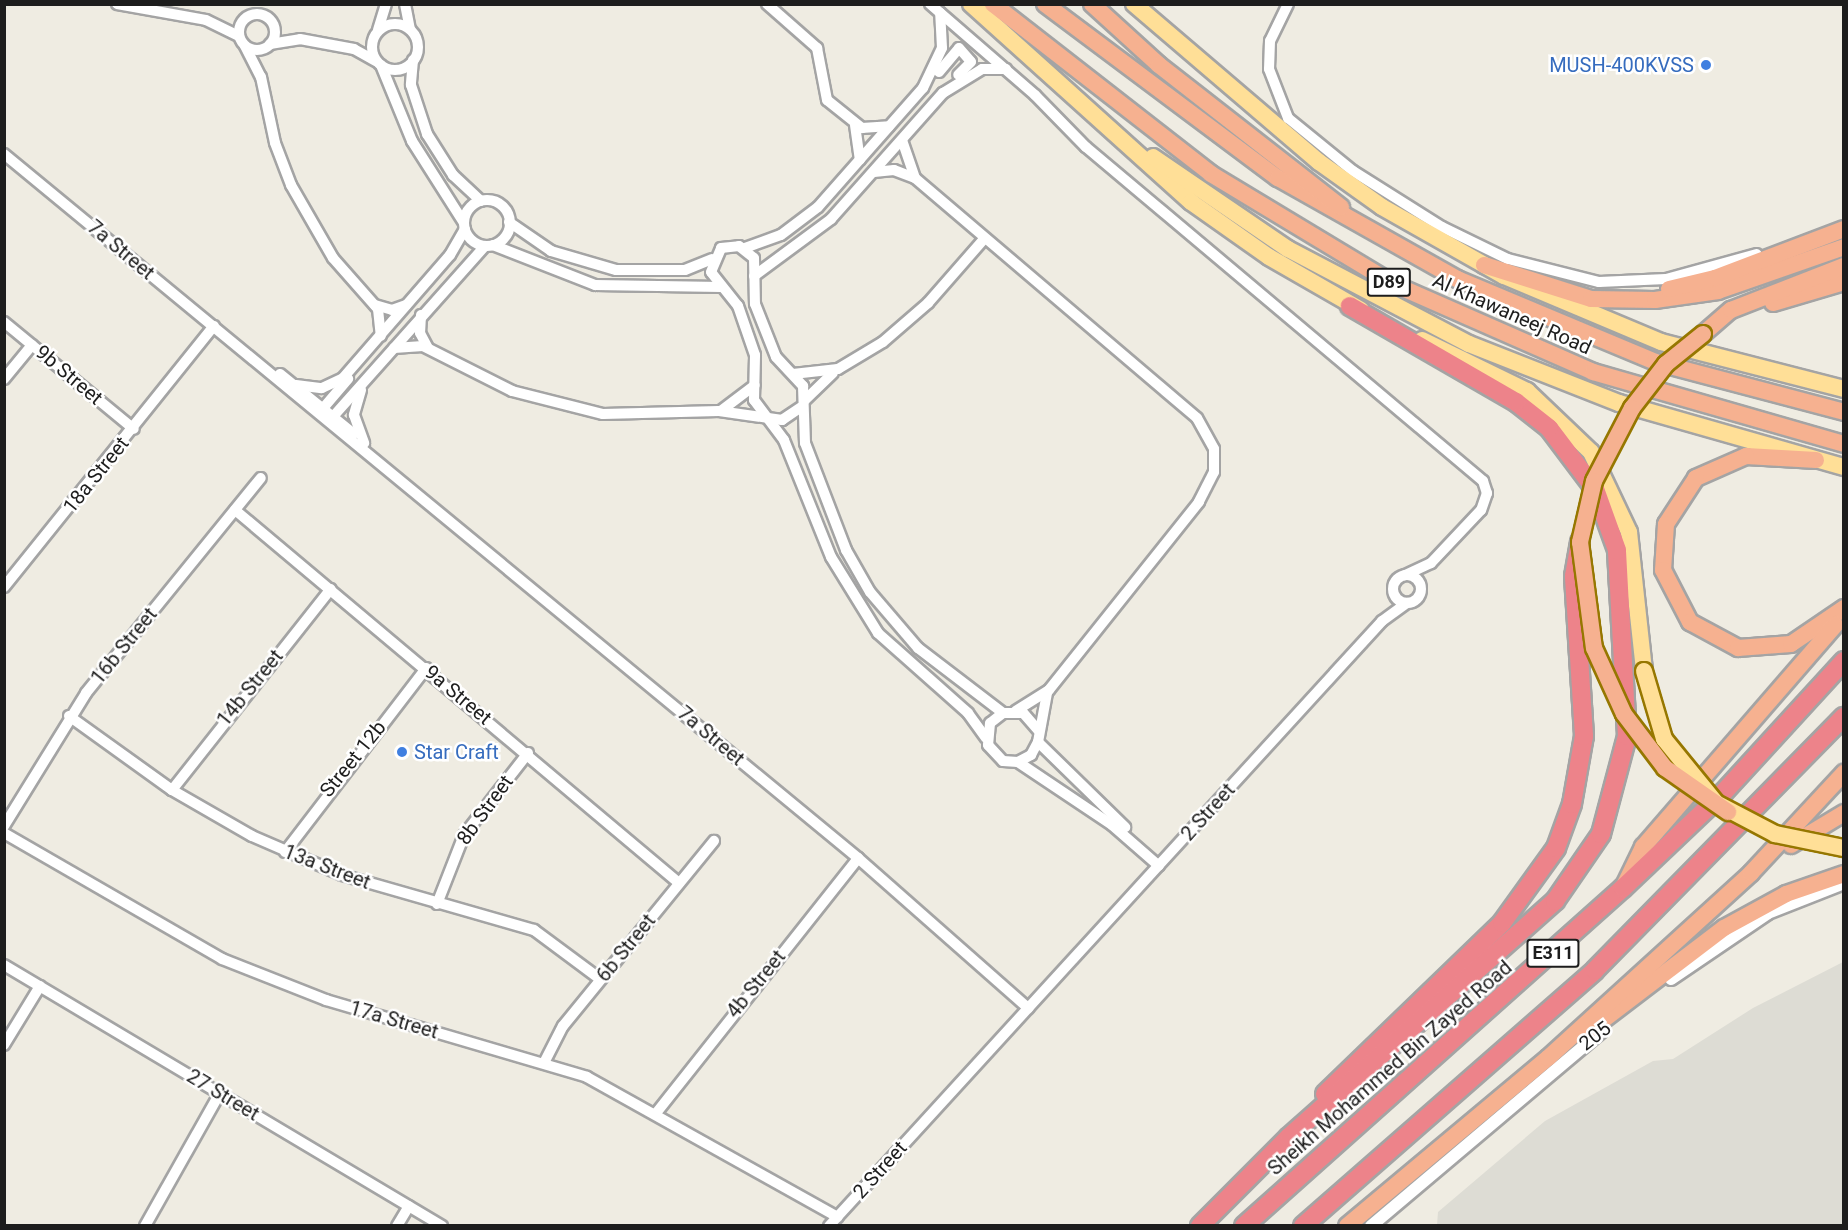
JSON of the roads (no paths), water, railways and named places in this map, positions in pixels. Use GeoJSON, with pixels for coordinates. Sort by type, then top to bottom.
{"type":"FeatureCollection","features":[{"type":"Feature","properties":{"kind":"highway","name":"Al Khawaneej Road"},"geometry":{"type":"LineString","coordinates":[[993,4],[1211,174],[1393,284],[1593,372],[1844,444]]}},
{"type":"Feature","properties":{"kind":"highway","name":"Al Khawaneej Road"},"geometry":{"type":"LineString","coordinates":[[1045,4],[1234,148],[1364,227],[1467,284],[1605,344],[1707,377],[1844,412]]}},
{"type":"Feature","properties":{"kind":"highway"},"geometry":{"type":"LineString","coordinates":[[1092,4],[1152,59],[1364,227]]}},
{"type":"Feature","properties":{"kind":"highway"},"geometry":{"type":"LineString","coordinates":[[1560,290],[1630,293],[1682,287],[1844,229]]}},
{"type":"Feature","properties":{"kind":"highway"},"geometry":{"type":"LineString","coordinates":[[1484,266],[1560,290],[1607,300],[1687,297],[1844,247]]}},
{"type":"Feature","properties":{"kind":"highway"},"geometry":{"type":"LineString","coordinates":[[1200,1226],[1289,1137],[1395,1023],[1507,917],[1556,848],[1575,793],[1584,736],[1574,576],[1594,481],[1632,408],[1666,364],[1731,310],[1844,266]]}},
{"type":"Feature","properties":{"kind":"highway"},"geometry":{"type":"LineString","coordinates":[[1703,334],[1769,305],[1844,282]]}},
{"type":"Feature","properties":{"kind":"highway"},"geometry":{"type":"LineString","coordinates":[[1289,1137],[1555,901],[1601,834],[1627,736],[1617,550],[1594,489],[1549,428],[1516,402],[1350,306]]}},
{"type":"Feature","properties":{"kind":"highway"},"geometry":{"type":"LineString","coordinates":[[1816,460],[1746,456],[1696,478],[1666,524],[1663,570],[1690,622],[1738,648],[1791,644],[1844,608]]}},
{"type":"Feature","properties":{"kind":"highway"},"geometry":{"type":"LineString","coordinates":[[1580,542],[1594,648],[1624,714],[1665,768],[1728,812]]}},
{"type":"Feature","properties":{"kind":"highway"},"geometry":{"type":"LineString","coordinates":[[1623,888],[1643,847],[1844,615]]}},
{"type":"Feature","properties":{"kind":"highway","name":"Sheikh Mohammed Bin Zayed Road"},"geometry":{"type":"LineString","coordinates":[[1244,1226],[1623,888],[1723,793],[1844,661]]}},
{"type":"Feature","properties":{"kind":"highway","name":"E311"},"geometry":{"type":"LineString","coordinates":[[1303,1226],[1594,970],[1844,717]]}},
{"type":"Feature","properties":{"kind":"highway"},"geometry":{"type":"LineString","coordinates":[[1347,1226],[1548,1058],[1751,873],[1844,773]]}},
{"type":"Feature","properties":{"kind":"highway"},"geometry":{"type":"LineString","coordinates":[[1751,873],[1844,813]]}},
{"type":"Feature","properties":{"kind":"highway"},"geometry":{"type":"LineString","coordinates":[[1548,1058],[1724,928],[1786,894],[1844,874]]}},
{"type":"Feature","properties":{"kind":"main road"},"geometry":{"type":"LineString","coordinates":[[971,4],[1201,209],[1350,306],[1512,381],[1549,407],[1591,452],[1629,532],[1650,706],[1669,747],[1728,812],[1775,834],[1844,848]]}},
{"type":"Feature","properties":{"kind":"main road"},"geometry":{"type":"LineString","coordinates":[[1134,4],[1319,162],[1382,207],[1484,266],[1628,331],[1844,390]]}},
{"type":"Feature","properties":{"kind":"main road"},"geometry":{"type":"LineString","coordinates":[[1085,107],[1259,230],[1433,327],[1580,390],[1844,467]]}},
{"type":"Feature","properties":{"kind":"street"},"geometry":{"type":"LineString","coordinates":[[117,4],[206,20],[242,41],[269,45],[300,39],[354,49],[379,63],[398,69],[413,60]]}},
{"type":"Feature","properties":{"kind":"street"},"geometry":{"type":"LineString","coordinates":[[252,4],[244,18],[242,41],[261,77],[275,143],[303,210],[333,258],[375,305],[381,336]]}},
{"type":"Feature","properties":{"kind":"street"},"geometry":{"type":"LineString","coordinates":[[261,77],[272,21],[263,4]]}},
{"type":"Feature","properties":{"kind":"street"},"geometry":{"type":"LineString","coordinates":[[386,4],[372,45],[412,141],[464,226],[489,245],[595,285],[722,288]]}},
{"type":"Feature","properties":{"kind":"street"},"geometry":{"type":"LineString","coordinates":[[405,4],[410,29],[417,41],[411,85],[427,134],[453,175],[481,201],[500,205],[509,222],[551,251],[605,268],[662,272],[712,259],[727,246],[745,248],[768,242],[807,217],[923,88],[950,52],[968,52],[969,67],[936,100],[874,172],[819,230],[754,276]]}},
{"type":"Feature","properties":{"kind":"street"},"geometry":{"type":"LineString","coordinates":[[767,4],[814,44],[824,96],[855,125],[870,130],[890,126]]}},
{"type":"Feature","properties":{"kind":"street"},"geometry":{"type":"LineString","coordinates":[[930,4],[1005,69],[1086,147],[1483,481],[1487,493],[1481,510],[1431,563],[1396,580],[1382,621]]}},
{"type":"Feature","properties":{"kind":"street"},"geometry":{"type":"LineString","coordinates":[[1288,4],[1270,41],[1269,69],[1288,118],[1401,203],[1508,259],[1579,279],[1643,281],[1697,272],[1844,229]]}},
{"type":"Feature","properties":{"kind":"street"},"geometry":{"type":"LineString","coordinates":[[923,88],[942,48],[940,13]]}},
{"type":"Feature","properties":{"kind":"street"},"geometry":{"type":"LineString","coordinates":[[244,18],[262,14],[272,21]]}},
{"type":"Feature","properties":{"kind":"street"},"geometry":{"type":"LineString","coordinates":[[378,30],[390,24],[410,29]]}},
{"type":"Feature","properties":{"kind":"street"},"geometry":{"type":"LineString","coordinates":[[936,100],[975,72],[1005,69]]}},
{"type":"Feature","properties":{"kind":"street"},"geometry":{"type":"LineString","coordinates":[[855,125],[860,160]]}},
{"type":"Feature","properties":{"kind":"street"},"geometry":{"type":"LineString","coordinates":[[902,140],[915,178]]}},
{"type":"Feature","properties":{"kind":"street","name":"7a Street"},"geometry":{"type":"LineString","coordinates":[[4,154],[238,346],[364,443],[438,510]]}},
{"type":"Feature","properties":{"kind":"street"},"geometry":{"type":"LineString","coordinates":[[874,172],[894,170],[915,178],[1197,418],[1214,449],[1206,493],[1048,690],[1016,711]]}},
{"type":"Feature","properties":{"kind":"street"},"geometry":{"type":"LineString","coordinates":[[320,411],[408,304],[464,226],[470,207],[481,201]]}},
{"type":"Feature","properties":{"kind":"street"},"geometry":{"type":"LineString","coordinates":[[331,419],[421,315],[489,245],[505,236],[509,222]]}},
{"type":"Feature","properties":{"kind":"street"},"geometry":{"type":"LineString","coordinates":[[394,348],[411,344],[428,348],[493,383],[572,409],[635,416],[719,411],[767,417],[790,417],[838,369],[913,317],[986,238]]}},
{"type":"Feature","properties":{"kind":"street"},"geometry":{"type":"LineString","coordinates":[[745,248],[754,258],[753,297],[772,350],[803,386],[803,434],[822,492],[870,592],[918,648],[1002,712]]}},
{"type":"Feature","properties":{"kind":"street"},"geometry":{"type":"LineString","coordinates":[[712,259],[711,272],[738,306],[755,355],[754,400],[784,440],[821,536],[861,609],[892,647],[968,713],[997,757],[1037,770],[1137,842]]}},
{"type":"Feature","properties":{"kind":"street"},"geometry":{"type":"LineString","coordinates":[[375,305],[392,310],[408,304]]}},
{"type":"Feature","properties":{"kind":"street"},"geometry":{"type":"LineString","coordinates":[[421,315],[420,333],[428,348]]}},
{"type":"Feature","properties":{"kind":"street","name":"9b Street"},"geometry":{"type":"LineString","coordinates":[[4,322],[134,429]]}},
{"type":"Feature","properties":{"kind":"street","name":"18a Street"},"geometry":{"type":"LineString","coordinates":[[4,587],[217,328]]}},
{"type":"Feature","properties":{"kind":"street"},"geometry":{"type":"LineString","coordinates":[[4,379],[32,345]]}},
{"type":"Feature","properties":{"kind":"street","name":"7a Street"},"geometry":{"type":"LineString","coordinates":[[238,346],[292,384],[320,411]]}},
{"type":"Feature","properties":{"kind":"street"},"geometry":{"type":"LineString","coordinates":[[292,384],[330,386],[360,362]]}},
{"type":"Feature","properties":{"kind":"street"},"geometry":{"type":"LineString","coordinates":[[793,374],[838,369]]}},
{"type":"Feature","properties":{"kind":"street"},"geometry":{"type":"LineString","coordinates":[[364,443],[354,407],[371,374]]}},
{"type":"Feature","properties":{"kind":"street"},"geometry":{"type":"LineString","coordinates":[[719,411],[755,385]]}},
{"type":"Feature","properties":{"kind":"street","name":"7a Street"},"geometry":{"type":"LineString","coordinates":[[331,419],[1031,1005]]}},
{"type":"Feature","properties":{"kind":"street","name":"16b Street"},"geometry":{"type":"LineString","coordinates":[[4,826],[69,716],[261,478]]}},
{"type":"Feature","properties":{"kind":"street","name":"9a Street"},"geometry":{"type":"LineString","coordinates":[[235,510],[528,753],[679,883]]}},
{"type":"Feature","properties":{"kind":"street"},"geometry":{"type":"LineString","coordinates":[[1382,621],[1418,598],[1421,586],[1405,575]]}},
{"type":"Feature","properties":{"kind":"street","name":"14b Street"},"geometry":{"type":"LineString","coordinates":[[172,790],[331,588]]}},
{"type":"Feature","properties":{"kind":"street"},"geometry":{"type":"LineString","coordinates":[[1393,591],[1407,603]]}},
{"type":"Feature","properties":{"kind":"street","name":"2 Street"},"geometry":{"type":"LineString","coordinates":[[832,1222],[1382,621]]}},
{"type":"Feature","properties":{"kind":"street","name":"Street 12b"},"geometry":{"type":"LineString","coordinates":[[285,852],[426,668]]}},
{"type":"Feature","properties":{"kind":"street"},"geometry":{"type":"LineString","coordinates":[[1048,690],[1038,730],[1038,742],[1137,842],[1161,863]]}},
{"type":"Feature","properties":{"kind":"street"},"geometry":{"type":"LineString","coordinates":[[986,738],[990,723],[1002,712],[1016,711],[1030,717],[1038,730]]}},
{"type":"Feature","properties":{"kind":"street","name":"13a Street"},"geometry":{"type":"LineString","coordinates":[[69,716],[172,790],[285,852],[437,904],[534,930],[600,979]]}},
{"type":"Feature","properties":{"kind":"street"},"geometry":{"type":"LineString","coordinates":[[1018,762],[1038,742]]}},
{"type":"Feature","properties":{"kind":"street","name":"8b Street"},"geometry":{"type":"LineString","coordinates":[[437,904],[464,835],[528,753]]}},
{"type":"Feature","properties":{"kind":"street","name":"17a Street"},"geometry":{"type":"LineString","coordinates":[[4,834],[189,942],[256,975],[326,1000],[545,1061],[657,1112],[790,1191],[832,1222]]}},
{"type":"Feature","properties":{"kind":"street","name":"6b Street"},"geometry":{"type":"LineString","coordinates":[[545,1061],[563,1026],[714,841]]}},
{"type":"Feature","properties":{"kind":"street","name":"4b Street"},"geometry":{"type":"LineString","coordinates":[[657,1112],[858,858]]}},
{"type":"Feature","properties":{"kind":"street","name":"205"},"geometry":{"type":"LineString","coordinates":[[1371,1226],[1560,1063],[1702,956],[1776,909],[1844,884]]}},
{"type":"Feature","properties":{"kind":"street","name":"27 Street"},"geometry":{"type":"LineString","coordinates":[[4,965],[442,1226]]}},
{"type":"Feature","properties":{"kind":"street"},"geometry":{"type":"LineString","coordinates":[[4,1045],[40,986]]}},
{"type":"Feature","properties":{"kind":"street"},"geometry":{"type":"LineString","coordinates":[[145,1226],[223,1095]]}},
{"type":"Feature","properties":{"kind":"street"},"geometry":{"type":"LineString","coordinates":[[397,1226],[409,1206]]}},
{"type":"Feature","properties":{"kind":"place","name":"MUSH-400KVSS"},"geometry":{"type":"Point","coordinates":[1706,65]}},
{"type":"Feature","properties":{"kind":"place","name":"Star Craft"},"geometry":{"type":"Point","coordinates":[402,752]}}]}
